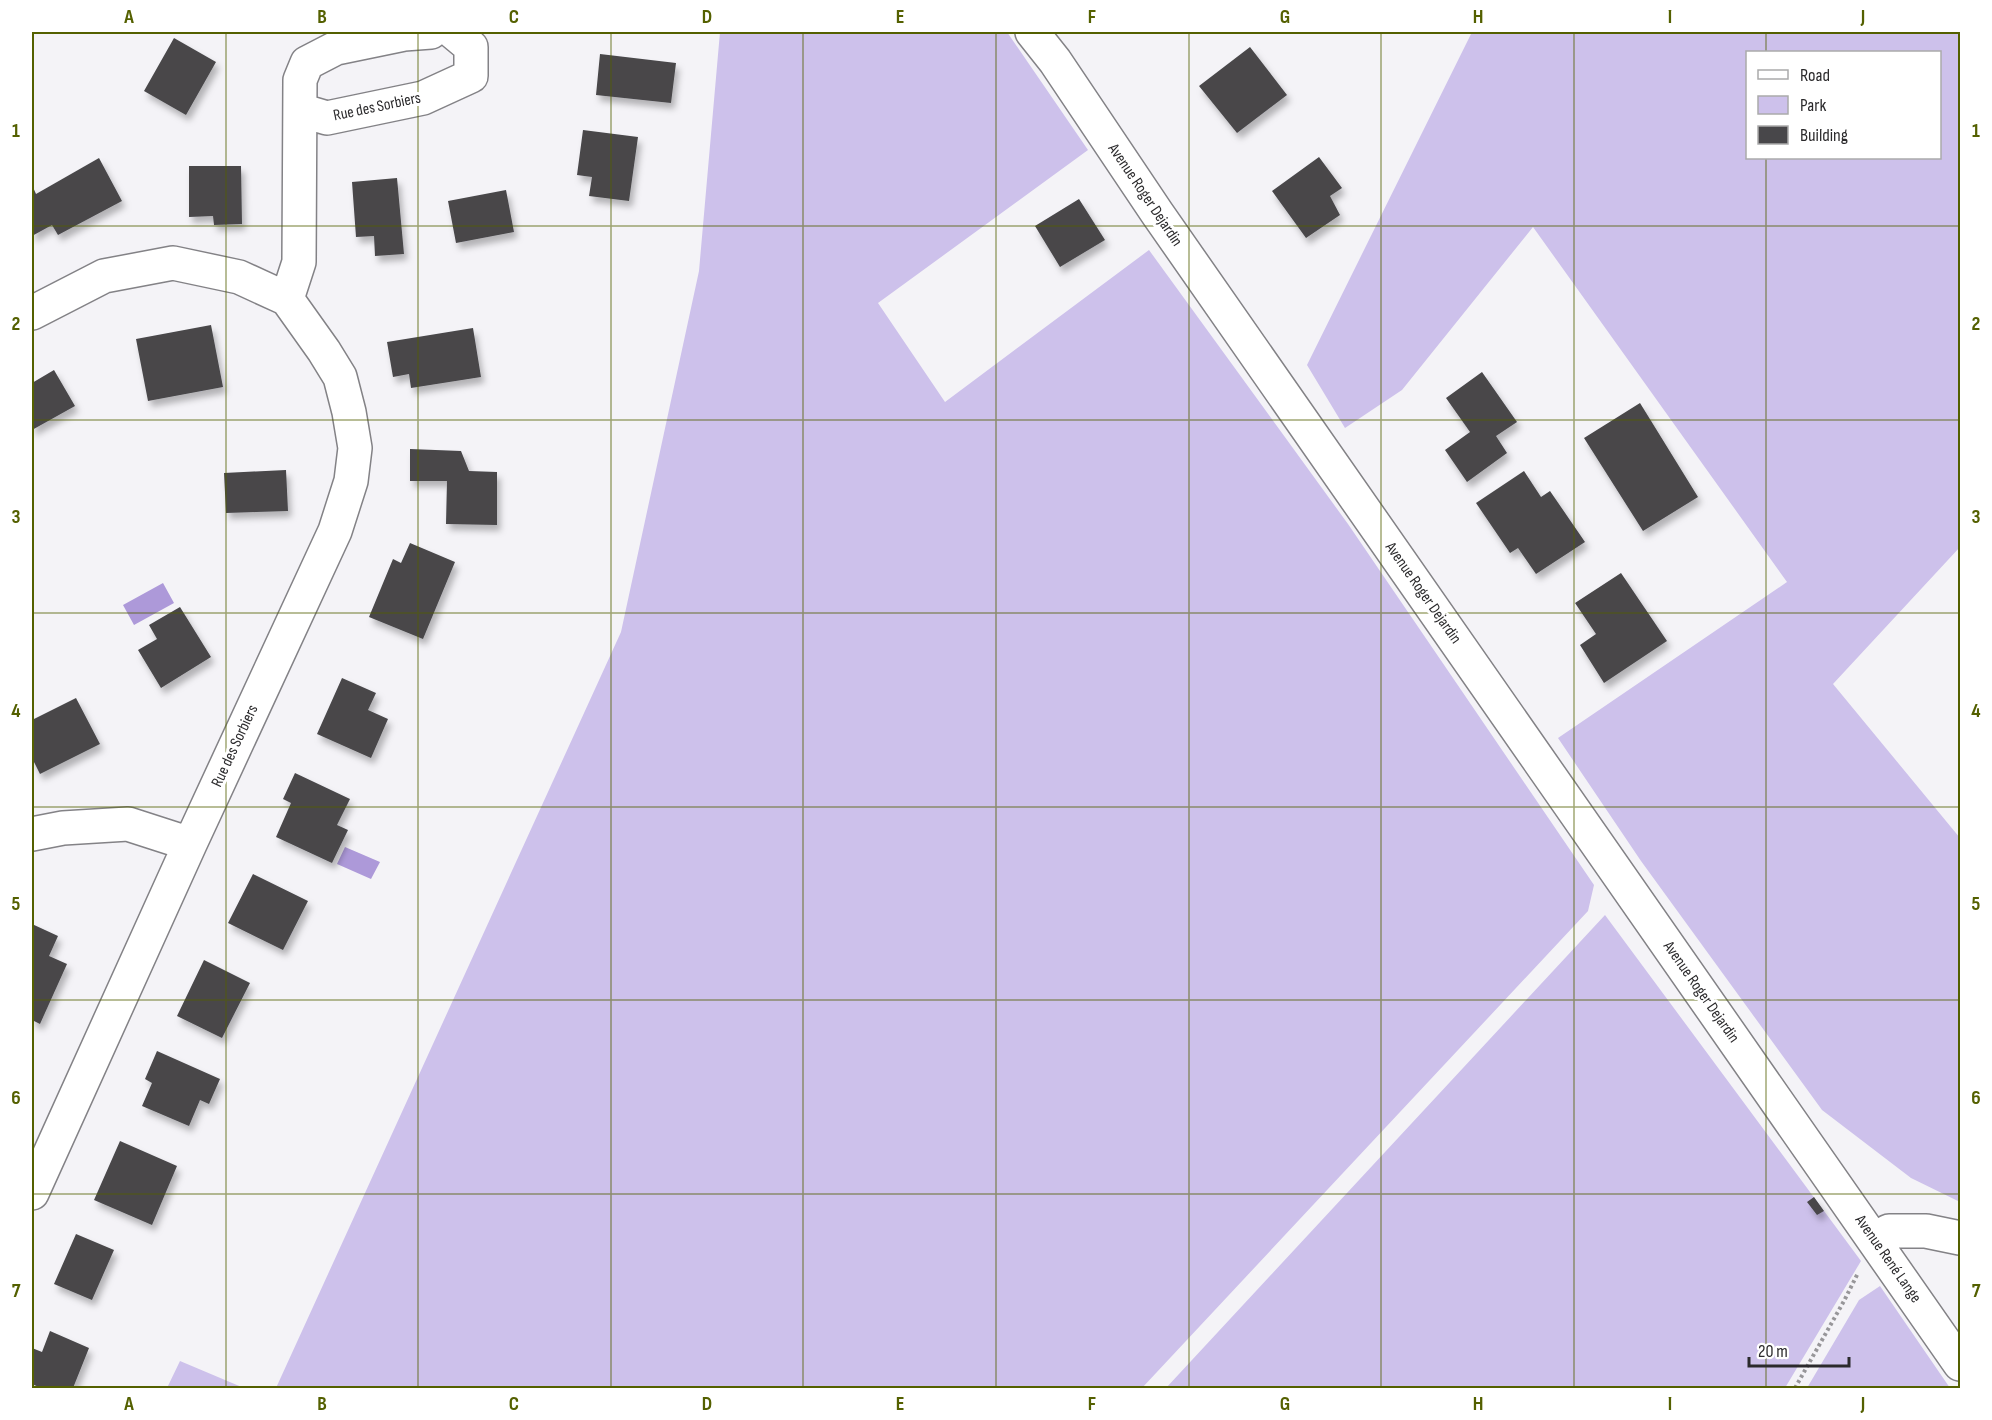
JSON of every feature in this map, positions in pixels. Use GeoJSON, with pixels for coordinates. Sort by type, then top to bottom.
{"type":"FeatureCollection","features":[{"type":"Feature","properties":{"kind":"street"},"geometry":{"type":"LineString","coordinates":[[287,299],[298,262],[300,80],[307,63],[336,48],[404,34],[431,32]]}},
{"type":"Feature","properties":{"kind":"street","name":"Rue des Sorbiers"},"geometry":{"type":"LineString","coordinates":[[300,110],[327,118],[423,98],[471,76],[471,47],[453,32]]}},
{"type":"Feature","properties":{"kind":"street","name":"Avenue Roger Dejardin"},"geometry":{"type":"LineString","coordinates":[[1032,32],[1055,61],[1157,213],[1815,1155]]}},
{"type":"Feature","properties":{"kind":"street","name":"Rue des Sorbiers"},"geometry":{"type":"LineString","coordinates":[[32,313],[104,276],[173,263],[239,277],[287,299],[324,351],[340,377],[355,448],[351,481],[335,531],[32,1193]]}},
{"type":"Feature","properties":{"kind":"street"},"geometry":{"type":"LineString","coordinates":[[32,834],[63,828],[128,824],[190,844]]}},
{"type":"Feature","properties":{"kind":"street","name":"Avenue René Lange"},"geometry":{"type":"LineString","coordinates":[[1815,1155],[1960,1364]]}},
{"type":"Feature","properties":{"kind":"street"},"geometry":{"type":"LineString","coordinates":[[1874,1239],[1889,1231],[1926,1231],[1960,1238]]}},
{"type":"Feature","properties":{"kind":"path"},"geometry":{"type":"LineString","coordinates":[[1795,1389],[1844,1301]]}},
{"type":"Feature","properties":{"kind":"green space"},"geometry":{"type":"Polygon","coordinates":[[[720,32],[1007,32],[1088,150],[878,303],[945,402],[1149,250],[1348,524],[1594,885],[1588,911],[1142,1388],[276,1388],[621,632],[699,271],[720,32]]]}},
{"type":"Feature","properties":{"kind":"green space"},"geometry":{"type":"Polygon","coordinates":[[[1472,32],[1960,32],[1960,547],[1833,684],[1960,838],[1960,1202],[1911,1178],[1822,1110],[1641,861],[1558,738],[1787,582],[1533,227],[1402,390],[1345,428],[1307,365],[1472,32]]]}},
{"type":"Feature","properties":{"kind":"green space"},"geometry":{"type":"Polygon","coordinates":[[[1605,915],[1861,1261],[1785,1388],[1166,1388],[1605,915]]]}},
{"type":"Feature","properties":{"kind":"green space"},"geometry":{"type":"Polygon","coordinates":[[[1880,1286],[1950,1388],[1807,1388],[1859,1300],[1880,1286]]]}},
{"type":"Feature","properties":{"kind":"green space"},"geometry":{"type":"Polygon","coordinates":[[[180,1361],[244,1388],[167,1388],[180,1361]]]}},
{"type":"Feature","properties":{"kind":"shaded area"},"geometry":{"type":"Polygon","coordinates":[[[163,583],[174,603],[134,625],[123,605],[163,583]]]}},
{"type":"Feature","properties":{"kind":"shaded area"},"geometry":{"type":"Polygon","coordinates":[[[345,847],[380,862],[371,879],[337,864],[345,847]]]}},
{"type":"Feature","properties":{"kind":"building"},"geometry":{"type":"Polygon","coordinates":[[[174,38],[216,62],[186,115],[144,91],[174,38]]]}},
{"type":"Feature","properties":{"kind":"building"},"geometry":{"type":"Polygon","coordinates":[[[1250,47],[1287,95],[1237,133],[1199,86],[1250,47]]]}},
{"type":"Feature","properties":{"kind":"building"},"geometry":{"type":"Polygon","coordinates":[[[600,54],[676,63],[671,103],[596,95],[600,54]]]}},
{"type":"Feature","properties":{"kind":"building"},"geometry":{"type":"Polygon","coordinates":[[[583,130],[638,137],[629,201],[589,196],[592,177],[577,175],[583,130]]]}},
{"type":"Feature","properties":{"kind":"building"},"geometry":{"type":"Polygon","coordinates":[[[1319,157],[1342,188],[1330,196],[1340,215],[1306,238],[1272,191],[1319,157]]]}},
{"type":"Feature","properties":{"kind":"building"},"geometry":{"type":"Polygon","coordinates":[[[99,158],[122,201],[58,235],[52,225],[32,236],[32,185],[36,194],[99,158]]]}},
{"type":"Feature","properties":{"kind":"building"},"geometry":{"type":"Polygon","coordinates":[[[189,166],[241,166],[242,224],[214,225],[213,216],[189,217],[189,166]]]}},
{"type":"Feature","properties":{"kind":"building"},"geometry":{"type":"Polygon","coordinates":[[[397,178],[404,254],[375,256],[374,236],[356,237],[352,182],[397,178]]]}},
{"type":"Feature","properties":{"kind":"building"},"geometry":{"type":"Polygon","coordinates":[[[506,190],[514,232],[456,243],[448,201],[506,190]]]}},
{"type":"Feature","properties":{"kind":"building"},"geometry":{"type":"Polygon","coordinates":[[[1079,199],[1105,240],[1060,267],[1035,226],[1079,199]]]}},
{"type":"Feature","properties":{"kind":"building"},"geometry":{"type":"Polygon","coordinates":[[[211,325],[223,387],[148,401],[136,339],[211,325]]]}},
{"type":"Feature","properties":{"kind":"building"},"geometry":{"type":"Polygon","coordinates":[[[473,328],[481,377],[411,388],[409,374],[393,377],[387,342],[473,328]]]}},
{"type":"Feature","properties":{"kind":"building"},"geometry":{"type":"Polygon","coordinates":[[[54,370],[75,406],[32,430],[32,383],[54,370]]]}},
{"type":"Feature","properties":{"kind":"building"},"geometry":{"type":"Polygon","coordinates":[[[1482,372],[1517,422],[1496,436],[1507,453],[1467,482],[1445,450],[1470,432],[1446,398],[1482,372]]]}},
{"type":"Feature","properties":{"kind":"building"},"geometry":{"type":"Polygon","coordinates":[[[1640,403],[1698,497],[1643,531],[1584,438],[1640,403]]]}},
{"type":"Feature","properties":{"kind":"building"},"geometry":{"type":"Polygon","coordinates":[[[410,449],[461,451],[469,471],[497,472],[497,525],[446,524],[447,481],[410,481],[410,449]]]}},
{"type":"Feature","properties":{"kind":"building"},"geometry":{"type":"Polygon","coordinates":[[[286,470],[288,511],[226,513],[224,473],[286,470]]]}},
{"type":"Feature","properties":{"kind":"building"},"geometry":{"type":"Polygon","coordinates":[[[1524,471],[1541,497],[1550,491],[1585,542],[1536,574],[1518,548],[1510,553],[1476,503],[1524,471]]]}},
{"type":"Feature","properties":{"kind":"building"},"geometry":{"type":"Polygon","coordinates":[[[410,543],[455,562],[423,639],[369,617],[393,559],[401,563],[410,543]]]}},
{"type":"Feature","properties":{"kind":"building"},"geometry":{"type":"Polygon","coordinates":[[[1621,573],[1667,641],[1604,683],[1580,645],[1596,634],[1575,603],[1621,573]]]}},
{"type":"Feature","properties":{"kind":"building"},"geometry":{"type":"Polygon","coordinates":[[[180,607],[211,657],[161,688],[138,650],[157,639],[149,625],[180,607]]]}},
{"type":"Feature","properties":{"kind":"building"},"geometry":{"type":"Polygon","coordinates":[[[342,678],[376,693],[368,710],[388,719],[371,758],[317,734],[342,678]]]}},
{"type":"Feature","properties":{"kind":"building"},"geometry":{"type":"Polygon","coordinates":[[[76,698],[100,744],[40,774],[32,758],[32,720],[76,698]]]}},
{"type":"Feature","properties":{"kind":"building"},"geometry":{"type":"Polygon","coordinates":[[[295,773],[350,799],[337,825],[348,830],[332,863],[276,837],[291,803],[283,799],[295,773]]]}},
{"type":"Feature","properties":{"kind":"building"},"geometry":{"type":"Polygon","coordinates":[[[253,874],[308,901],[283,950],[228,923],[253,874]]]}},
{"type":"Feature","properties":{"kind":"building"},"geometry":{"type":"Polygon","coordinates":[[[32,924],[58,936],[49,956],[67,964],[40,1024],[32,1020],[32,924]]]}},
{"type":"Feature","properties":{"kind":"building"},"geometry":{"type":"Polygon","coordinates":[[[204,960],[250,983],[222,1038],[177,1016],[204,960]]]}},
{"type":"Feature","properties":{"kind":"building"},"geometry":{"type":"Polygon","coordinates":[[[157,1051],[220,1079],[209,1104],[200,1100],[189,1126],[142,1106],[152,1083],[145,1079],[157,1051]]]}},
{"type":"Feature","properties":{"kind":"building"},"geometry":{"type":"Polygon","coordinates":[[[120,1141],[177,1166],[152,1225],[94,1200],[120,1141]]]}},
{"type":"Feature","properties":{"kind":"building"},"geometry":{"type":"Polygon","coordinates":[[[1814,1197],[1824,1211],[1817,1215],[1807,1202],[1814,1197]]]}},
{"type":"Feature","properties":{"kind":"building"},"geometry":{"type":"Polygon","coordinates":[[[76,1234],[114,1250],[92,1300],[54,1284],[76,1234]]]}},
{"type":"Feature","properties":{"kind":"building"},"geometry":{"type":"Polygon","coordinates":[[[50,1331],[89,1348],[73,1388],[41,1388],[32,1384],[32,1348],[42,1352],[50,1331]]]}}]}
